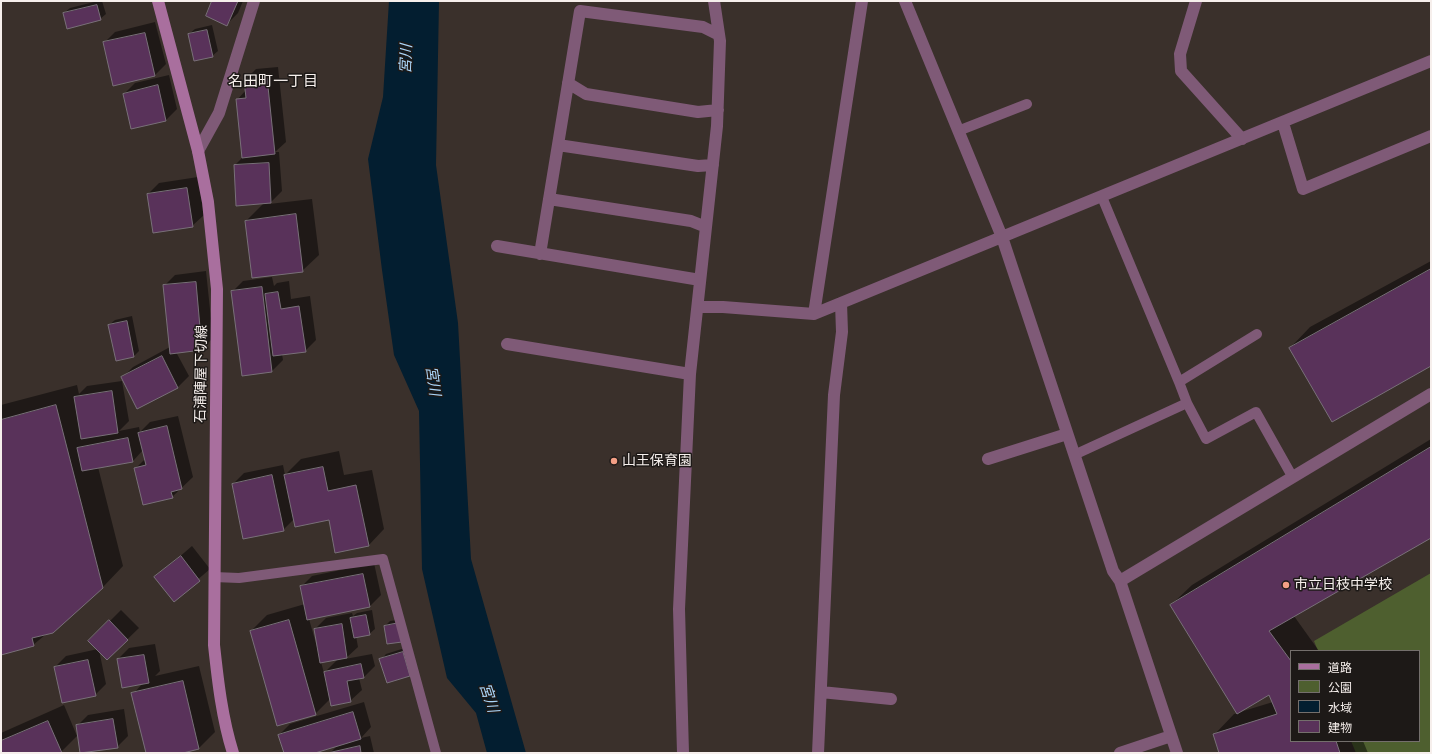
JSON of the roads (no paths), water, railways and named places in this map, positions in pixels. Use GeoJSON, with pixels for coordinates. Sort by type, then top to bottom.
{"type":"FeatureCollection","features":[{"type":"Feature","properties":{"kind":"main road","name":"石浦陣屋下切線"},"geometry":{"type":"LineString","coordinates":[[158,1],[198,151],[208,202],[218,289],[214,645],[219,690],[227,735],[232,753]]}},
{"type":"Feature","properties":{"kind":"street"},"geometry":{"type":"LineString","coordinates":[[198,151],[219,113],[254,1]]}},
{"type":"Feature","properties":{"kind":"street"},"geometry":{"type":"LineString","coordinates":[[683,753],[679,609],[690,374],[718,110],[719,35],[714,1]]}},
{"type":"Feature","properties":{"kind":"street"},"geometry":{"type":"LineString","coordinates":[[814,314],[862,1]]}},
{"type":"Feature","properties":{"kind":"street"},"geometry":{"type":"LineString","coordinates":[[905,1],[1002,237],[1113,571],[1120,581],[1177,753]]}},
{"type":"Feature","properties":{"kind":"street"},"geometry":{"type":"LineString","coordinates":[[1196,1],[1180,54],[1181,70],[1242,139]]}},
{"type":"Feature","properties":{"kind":"street"},"geometry":{"type":"LineString","coordinates":[[540,254],[580,11],[703,27],[719,35]]}},
{"type":"Feature","properties":{"kind":"street"},"geometry":{"type":"LineString","coordinates":[[698,307],[723,307],[814,314],[1283,123],[1431,61]]}},
{"type":"Feature","properties":{"kind":"street"},"geometry":{"type":"LineString","coordinates":[[568,83],[586,94],[698,112],[718,110]]}},
{"type":"Feature","properties":{"kind":"street"},"geometry":{"type":"LineString","coordinates":[[1283,123],[1303,189],[1431,136]]}},
{"type":"Feature","properties":{"kind":"street"},"geometry":{"type":"LineString","coordinates":[[558,145],[698,166],[713,165]]}},
{"type":"Feature","properties":{"kind":"street"},"geometry":{"type":"LineString","coordinates":[[550,199],[691,221],[706,227]]}},
{"type":"Feature","properties":{"kind":"street"},"geometry":{"type":"LineString","coordinates":[[497,246],[700,280]]}},
{"type":"Feature","properties":{"kind":"street"},"geometry":{"type":"LineString","coordinates":[[818,753],[834,395],[842,332],[841,303]]}},
{"type":"Feature","properties":{"kind":"street"},"geometry":{"type":"LineString","coordinates":[[507,344],[690,374]]}},
{"type":"Feature","properties":{"kind":"street"},"geometry":{"type":"LineString","coordinates":[[1120,581],[1292,476],[1431,394]]}},
{"type":"Feature","properties":{"kind":"street"},"geometry":{"type":"LineString","coordinates":[[988,459],[1067,434]]}},
{"type":"Feature","properties":{"kind":"street"},"geometry":{"type":"LineString","coordinates":[[821,692],[890,699]]}},
{"type":"Feature","properties":{"kind":"street"},"geometry":{"type":"LineString","coordinates":[[1120,753],[1172,736]]}},
{"type":"Feature","properties":{"kind":"lane"},"geometry":{"type":"LineString","coordinates":[[958,131],[1027,104]]}},
{"type":"Feature","properties":{"kind":"lane"},"geometry":{"type":"LineString","coordinates":[[1102,197],[1188,403],[1206,439],[1256,412],[1292,476]]}},
{"type":"Feature","properties":{"kind":"lane"},"geometry":{"type":"LineString","coordinates":[[1179,382],[1257,334]]}},
{"type":"Feature","properties":{"kind":"lane"},"geometry":{"type":"LineString","coordinates":[[1074,455],[1188,403]]}},
{"type":"Feature","properties":{"kind":"lane"},"geometry":{"type":"LineString","coordinates":[[214,577],[239,578],[383,559],[436,753]]}},
{"type":"Feature","properties":{"kind":"water","name":"宮川"},"geometry":{"type":"Polygon","coordinates":[[[389,1],[439,1],[436,165],[458,323],[471,559],[526,753],[487,753],[476,713],[447,678],[422,569],[419,411],[394,355],[368,159],[383,97],[389,1]]]}},
{"type":"Feature","properties":{"kind":"place","name":"山王保育園"},"geometry":{"type":"Point","coordinates":[614,461]}},
{"type":"Feature","properties":{"kind":"place","name":"市立日枝中学校"},"geometry":{"type":"Point","coordinates":[1286,585]}},
{"type":"Feature","properties":{"kind":"district","name":"名田町一丁目"},"geometry":{"type":"Point","coordinates":[273,82]}}]}
